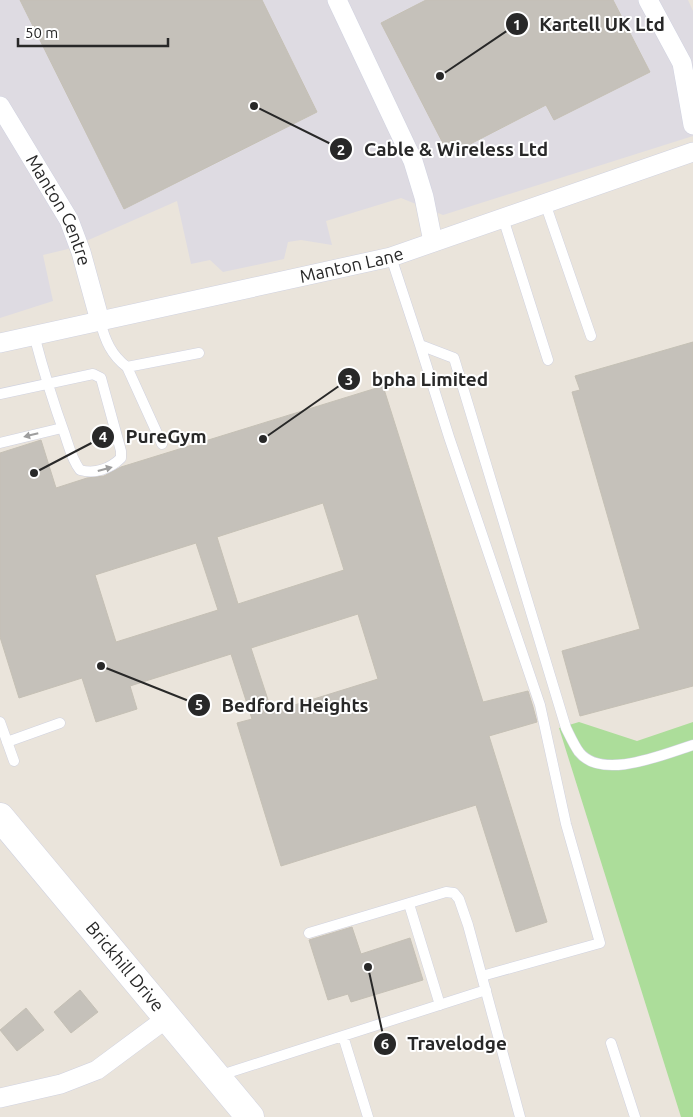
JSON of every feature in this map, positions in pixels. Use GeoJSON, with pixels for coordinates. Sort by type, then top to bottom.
{"type":"FeatureCollection","features":[{"type":"Feature","properties":{"kind":"street"},"geometry":{"type":"LineString","coordinates":[[337,0],[412,161],[424,197],[433,242]]}},
{"type":"Feature","properties":{"kind":"street"},"geometry":{"type":"LineString","coordinates":[[648,0],[682,63],[693,125]]}},
{"type":"Feature","properties":{"kind":"street","name":"Manton Centre"},"geometry":{"type":"LineString","coordinates":[[0,106],[69,220],[81,252],[100,321]]}},
{"type":"Feature","properties":{"kind":"street","name":"Manton Lane"},"geometry":{"type":"LineString","coordinates":[[0,343],[391,257],[693,152]]}},
{"type":"Feature","properties":{"kind":"street","name":"Brickhill Drive"},"geometry":{"type":"LineString","coordinates":[[0,817],[250,1117]]}},
{"type":"Feature","properties":{"kind":"street"},"geometry":{"type":"LineString","coordinates":[[0,1098],[61,1084],[98,1070],[167,1018]]}},
{"type":"Feature","properties":{"kind":"lane"},"geometry":{"type":"LineString","coordinates":[[545,203],[591,336]]}},
{"type":"Feature","properties":{"kind":"lane"},"geometry":{"type":"LineString","coordinates":[[503,218],[548,360]]}},
{"type":"Feature","properties":{"kind":"lane"},"geometry":{"type":"LineString","coordinates":[[391,257],[449,437],[538,696],[566,824],[600,943],[482,976]]}},
{"type":"Feature","properties":{"kind":"lane"},"geometry":{"type":"LineString","coordinates":[[100,321],[104,337],[114,357],[127,367],[162,444]]}},
{"type":"Feature","properties":{"kind":"lane"},"geometry":{"type":"LineString","coordinates":[[0,394],[48,382],[93,374],[101,378],[122,451],[121,458],[113,466],[93,472],[80,470],[75,464],[62,428],[48,382],[34,335]]}},
{"type":"Feature","properties":{"kind":"lane"},"geometry":{"type":"LineString","coordinates":[[420,345],[454,358],[566,728],[580,753],[603,765],[631,764],[693,745]]}},
{"type":"Feature","properties":{"kind":"lane"},"geometry":{"type":"LineString","coordinates":[[127,367],[199,353]]}},
{"type":"Feature","properties":{"kind":"lane"},"geometry":{"type":"LineString","coordinates":[[0,443],[62,428]]}},
{"type":"Feature","properties":{"kind":"lane"},"geometry":{"type":"LineString","coordinates":[[0,722],[14,761]]}},
{"type":"Feature","properties":{"kind":"lane"},"geometry":{"type":"LineString","coordinates":[[7,742],[60,723]]}},
{"type":"Feature","properties":{"kind":"lane"},"geometry":{"type":"LineString","coordinates":[[309,933],[446,892],[454,893],[459,899],[468,925],[520,1117]]}},
{"type":"Feature","properties":{"kind":"lane"},"geometry":{"type":"LineString","coordinates":[[409,904],[440,1005]]}},
{"type":"Feature","properties":{"kind":"lane"},"geometry":{"type":"LineString","coordinates":[[217,1076],[486,990]]}},
{"type":"Feature","properties":{"kind":"lane"},"geometry":{"type":"LineString","coordinates":[[343,1036],[368,1117]]}},
{"type":"Feature","properties":{"kind":"lane"},"geometry":{"type":"LineString","coordinates":[[611,1043],[635,1117]]}},
{"type":"Feature","properties":{"kind":"shaded area"},"geometry":{"type":"Polygon","coordinates":[[[0,0],[688,0],[693,11],[693,136],[443,215],[401,198],[326,221],[332,245],[301,240],[288,242],[284,259],[223,272],[210,260],[191,264],[177,201],[68,249],[43,255],[53,301],[0,318],[0,0]]]}},
{"type":"Feature","properties":{"kind":"green space"},"geometry":{"type":"Polygon","coordinates":[[[579,722],[637,741],[693,722],[693,1117],[681,1117],[559,728],[579,722]]]}},
{"type":"Feature","properties":{"kind":"building"},"geometry":{"type":"Polygon","coordinates":[[[20,0],[262,0],[317,112],[124,209],[20,0]]]}},
{"type":"Feature","properties":{"kind":"building"},"geometry":{"type":"Polygon","coordinates":[[[426,0],[613,0],[650,72],[554,120],[546,105],[449,155],[381,23],[426,0]]]}},
{"type":"Feature","properties":{"kind":"building"},"geometry":{"type":"Polygon","coordinates":[[[693,342],[693,686],[580,716],[562,651],[640,629],[572,392],[580,390],[575,376],[693,342]]]}},
{"type":"Feature","properties":{"kind":"building"},"geometry":{"type":"Polygon","coordinates":[[[383,386],[483,702],[528,691],[533,707],[537,722],[489,736],[547,922],[516,932],[476,805],[281,866],[237,723],[252,719],[231,654],[130,686],[137,709],[96,722],[82,678],[19,698],[0,637],[0,453],[41,440],[56,488],[87,478],[104,476],[121,467],[383,386]],[[323,503],[217,537],[238,604],[344,570],[323,503]],[[196,543],[95,575],[116,642],[218,610],[196,543]],[[358,614],[251,648],[272,712],[378,679],[358,614]]]}},
{"type":"Feature","properties":{"kind":"building"},"geometry":{"type":"Polygon","coordinates":[[[352,927],[361,954],[410,938],[423,980],[351,1002],[348,994],[328,1000],[309,940],[352,927]]]}},
{"type":"Feature","properties":{"kind":"building"},"geometry":{"type":"Polygon","coordinates":[[[80,990],[98,1012],[71,1033],[54,1012],[80,990]]]}},
{"type":"Feature","properties":{"kind":"building"},"geometry":{"type":"Polygon","coordinates":[[[26,1008],[44,1030],[17,1051],[0,1030],[26,1008]]]}},
{"type":"Feature","properties":{"kind":"place","name":"Kartell UK Ltd"},"geometry":{"type":"Point","coordinates":[440,76]}},
{"type":"Feature","properties":{"kind":"place","name":"Cable & Wireless Ltd"},"geometry":{"type":"Point","coordinates":[254,106]}},
{"type":"Feature","properties":{"kind":"place","name":"bpha Limited"},"geometry":{"type":"Point","coordinates":[263,439]}},
{"type":"Feature","properties":{"kind":"place","name":"PureGym"},"geometry":{"type":"Point","coordinates":[34,473]}},
{"type":"Feature","properties":{"kind":"place","name":"Bedford Heights"},"geometry":{"type":"Point","coordinates":[101,666]}},
{"type":"Feature","properties":{"kind":"place","name":"Travelodge"},"geometry":{"type":"Point","coordinates":[368,967]}}]}
